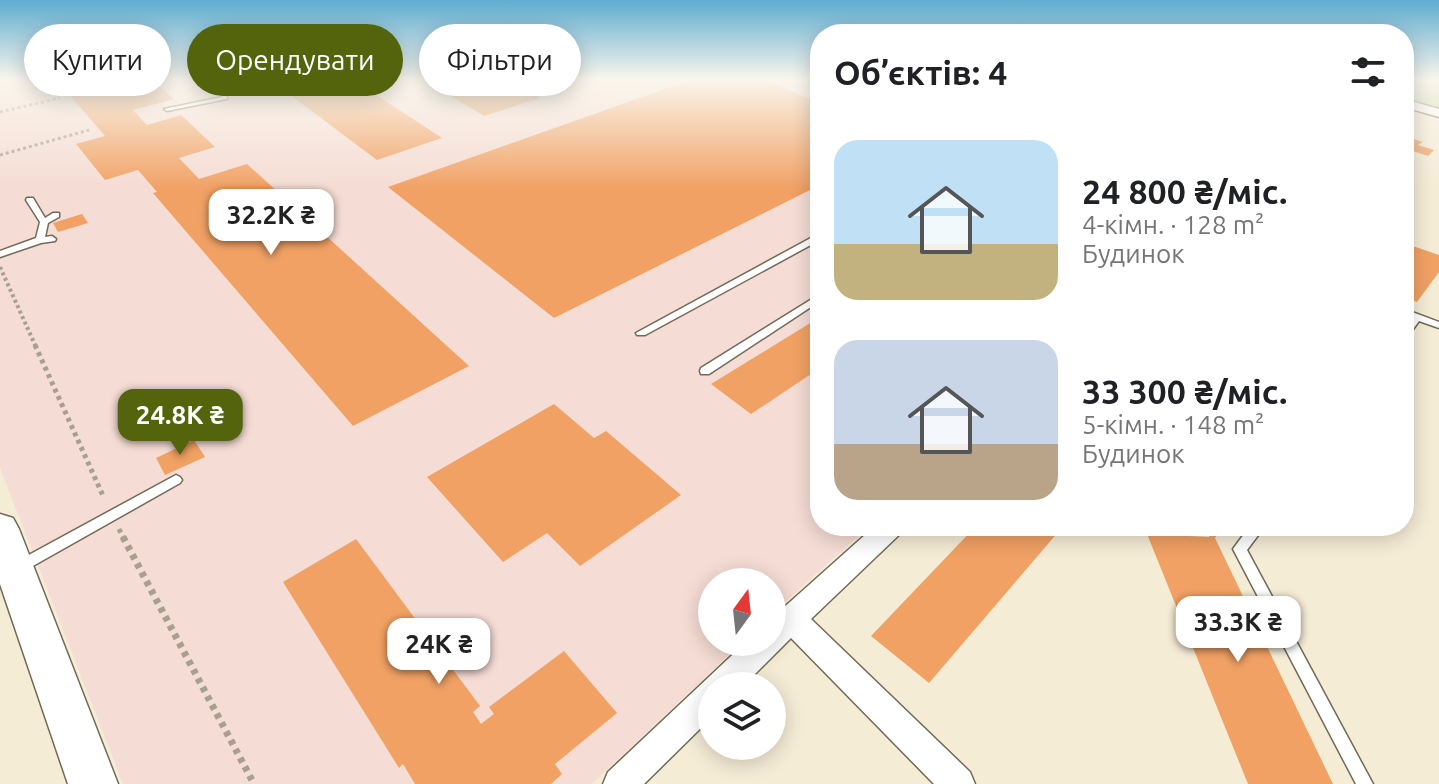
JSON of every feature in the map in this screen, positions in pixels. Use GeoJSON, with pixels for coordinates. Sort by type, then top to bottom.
{"type":"FeatureCollection","features":[{"type":"Feature","properties":{"kind":"main road"},"geometry":{"type":"LineString","coordinates":[[0,529],[93,784]]}},
{"type":"Feature","properties":{"kind":"street"},"geometry":{"type":"LineString","coordinates":[[786,623],[881,536]]}},
{"type":"Feature","properties":{"kind":"street"},"geometry":{"type":"LineString","coordinates":[[786,632],[958,784]]}},
{"type":"Feature","properties":{"kind":"street"},"geometry":{"type":"LineString","coordinates":[[736,672],[752,656]]}},
{"type":"Feature","properties":{"kind":"street"},"geometry":{"type":"LineString","coordinates":[[620,784],[698,709]]}},
{"type":"Feature","properties":{"kind":"lane"},"geometry":{"type":"LineString","coordinates":[[30,200],[44,222],[40,240]]}},
{"type":"Feature","properties":{"kind":"lane"},"geometry":{"type":"LineString","coordinates":[[44,222],[56,215]]}},
{"type":"Feature","properties":{"kind":"lane"},"geometry":{"type":"LineString","coordinates":[[0,254],[52,239]]}},
{"type":"Feature","properties":{"kind":"lane"},"geometry":{"type":"LineString","coordinates":[[641,333],[810,241]]}},
{"type":"Feature","properties":{"kind":"lane"},"geometry":{"type":"LineString","coordinates":[[705,371],[810,303]]}},
{"type":"Feature","properties":{"kind":"lane"},"geometry":{"type":"LineString","coordinates":[[1414,316],[1439,325]]}},
{"type":"Feature","properties":{"kind":"lane"},"geometry":{"type":"LineString","coordinates":[[1414,321],[1417,317]]}},
{"type":"Feature","properties":{"kind":"lane"},"geometry":{"type":"LineString","coordinates":[[15,569],[176,480]]}},
{"type":"Feature","properties":{"kind":"lane"},"geometry":{"type":"LineString","coordinates":[[1250,536],[1240,549],[1365,784]]}},
{"type":"Feature","properties":{"kind":"path"},"geometry":{"type":"LineString","coordinates":[[0,155],[89,130]]}},
{"type":"Feature","properties":{"kind":"shaded area"},"geometry":{"type":"Polygon","coordinates":[[[0,116],[810,116],[810,536],[858,536],[786,601],[786,568],[698,568],[698,656],[727,656],[710,672],[698,672],[698,684],[592,784],[123,784],[0,468],[0,116]]]}},
{"type":"Feature","properties":{"kind":"building"},"geometry":{"type":"Polygon","coordinates":[[[87,116],[138,116],[147,125],[182,116],[215,147],[179,158],[199,179],[247,164],[469,366],[353,426],[153,193],[157,192],[138,170],[105,180],[76,144],[105,136],[87,116]]]}},
{"type":"Feature","properties":{"kind":"building"},"geometry":{"type":"Polygon","coordinates":[[[318,116],[408,116],[442,138],[377,160],[318,116]]]}},
{"type":"Feature","properties":{"kind":"building"},"geometry":{"type":"Polygon","coordinates":[[[590,116],[810,116],[810,190],[554,318],[388,187],[590,116]]]}},
{"type":"Feature","properties":{"kind":"building"},"geometry":{"type":"Polygon","coordinates":[[[1414,139],[1423,142],[1418,145],[1434,150],[1428,156],[1414,151],[1414,139]]]}},
{"type":"Feature","properties":{"kind":"building"},"geometry":{"type":"Polygon","coordinates":[[[82,214],[88,223],[58,232],[53,223],[82,214]]]}},
{"type":"Feature","properties":{"kind":"building"},"geometry":{"type":"Polygon","coordinates":[[[1414,246],[1439,255],[1439,272],[1417,302],[1414,301],[1414,246]]]}},
{"type":"Feature","properties":{"kind":"building"},"geometry":{"type":"Polygon","coordinates":[[[810,323],[810,375],[751,414],[711,384],[810,323]]]}},
{"type":"Feature","properties":{"kind":"building"},"geometry":{"type":"Polygon","coordinates":[[[554,404],[594,438],[606,431],[681,495],[580,566],[547,533],[503,562],[427,477],[554,404]]]}},
{"type":"Feature","properties":{"kind":"building"},"geometry":{"type":"Polygon","coordinates":[[[194,440],[205,457],[165,475],[156,458],[194,440]]]}},
{"type":"Feature","properties":{"kind":"building"},"geometry":{"type":"Polygon","coordinates":[[[966,536],[1055,536],[929,683],[871,636],[966,536]]]}},
{"type":"Feature","properties":{"kind":"building"},"geometry":{"type":"Polygon","coordinates":[[[1148,536],[1216,536],[1333,784],[1248,784],[1148,536]]]}},
{"type":"Feature","properties":{"kind":"building"},"geometry":{"type":"Polygon","coordinates":[[[356,539],[480,706],[473,712],[481,724],[494,714],[489,707],[564,651],[617,713],[555,764],[562,774],[551,784],[415,784],[403,764],[399,768],[283,582],[356,539]]]}}]}
